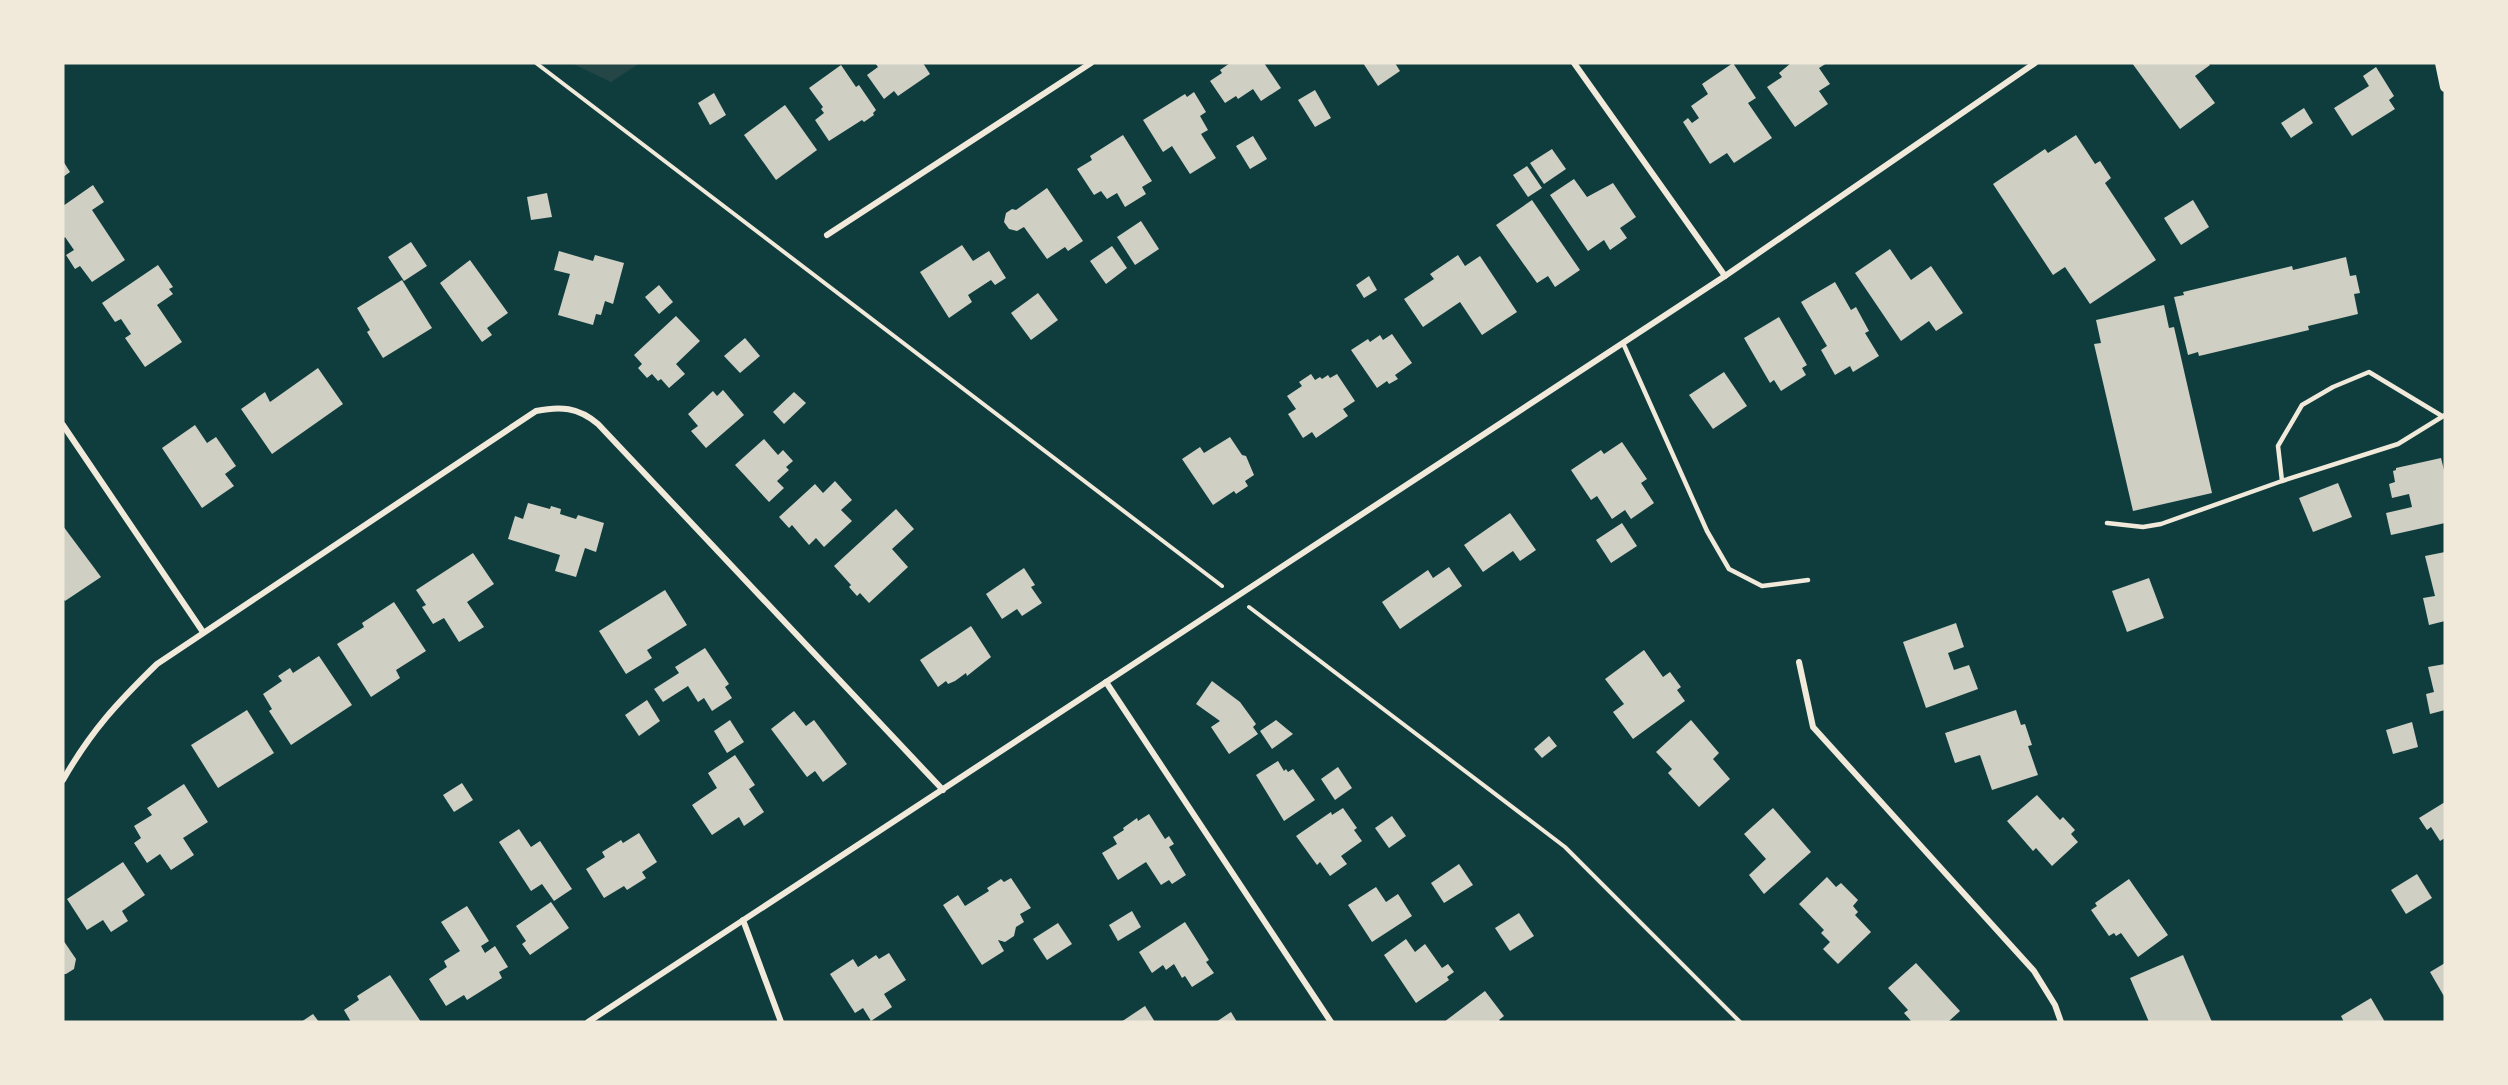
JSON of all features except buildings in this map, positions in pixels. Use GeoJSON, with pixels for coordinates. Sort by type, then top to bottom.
{"type":"FeatureCollection","features":[{"type":"Feature","properties":{"kind":"street"},"geometry":{"type":"LineString","coordinates":[[826,235],[1091,63]]}},
{"type":"Feature","properties":{"kind":"street"},"geometry":{"type":"LineString","coordinates":[[1574,63],[1725,276]]}},
{"type":"Feature","properties":{"kind":"street"},"geometry":{"type":"LineString","coordinates":[[588,1022],[1725,276],[2035,63]]}},
{"type":"Feature","properties":{"kind":"street"},"geometry":{"type":"LineString","coordinates":[[2440,63],[2445,87]]}},
{"type":"Feature","properties":{"kind":"street"},"geometry":{"type":"LineString","coordinates":[[63,780],[82,746],[115,705],[157,664],[536,411],[556,407],[574,409],[590,417],[609,435],[943,790]]}},
{"type":"Feature","properties":{"kind":"street"},"geometry":{"type":"LineString","coordinates":[[63,425],[203,632]]}},
{"type":"Feature","properties":{"kind":"street"},"geometry":{"type":"LineString","coordinates":[[1799,662],[1813,727],[2034,971],[2055,1005],[2061,1022]]}},
{"type":"Feature","properties":{"kind":"street"},"geometry":{"type":"LineString","coordinates":[[1106,682],[1331,1022]]}},
{"type":"Feature","properties":{"kind":"street"},"geometry":{"type":"LineString","coordinates":[[743,920],[781,1022]]}},
{"type":"Feature","properties":{"kind":"lane"},"geometry":{"type":"LineString","coordinates":[[1623,343],[1707,531],[1729,569],[1762,586],[1808,580]]}},
{"type":"Feature","properties":{"kind":"lane"},"geometry":{"type":"LineString","coordinates":[[2107,523],[2143,526],[2161,524],[2282,481],[2398,444],[2444,416],[2369,372],[2333,387],[2302,405],[2278,446],[2282,481]]}},
{"type":"Feature","properties":{"kind":"path"},"geometry":{"type":"LineString","coordinates":[[536,63],[1565,847],[1740,1022]]}},
{"type":"Feature","properties":{"kind":"shaded area"},"geometry":{"type":"Polygon","coordinates":[[[571,63],[640,63],[611,82],[571,63]]]}}]}
